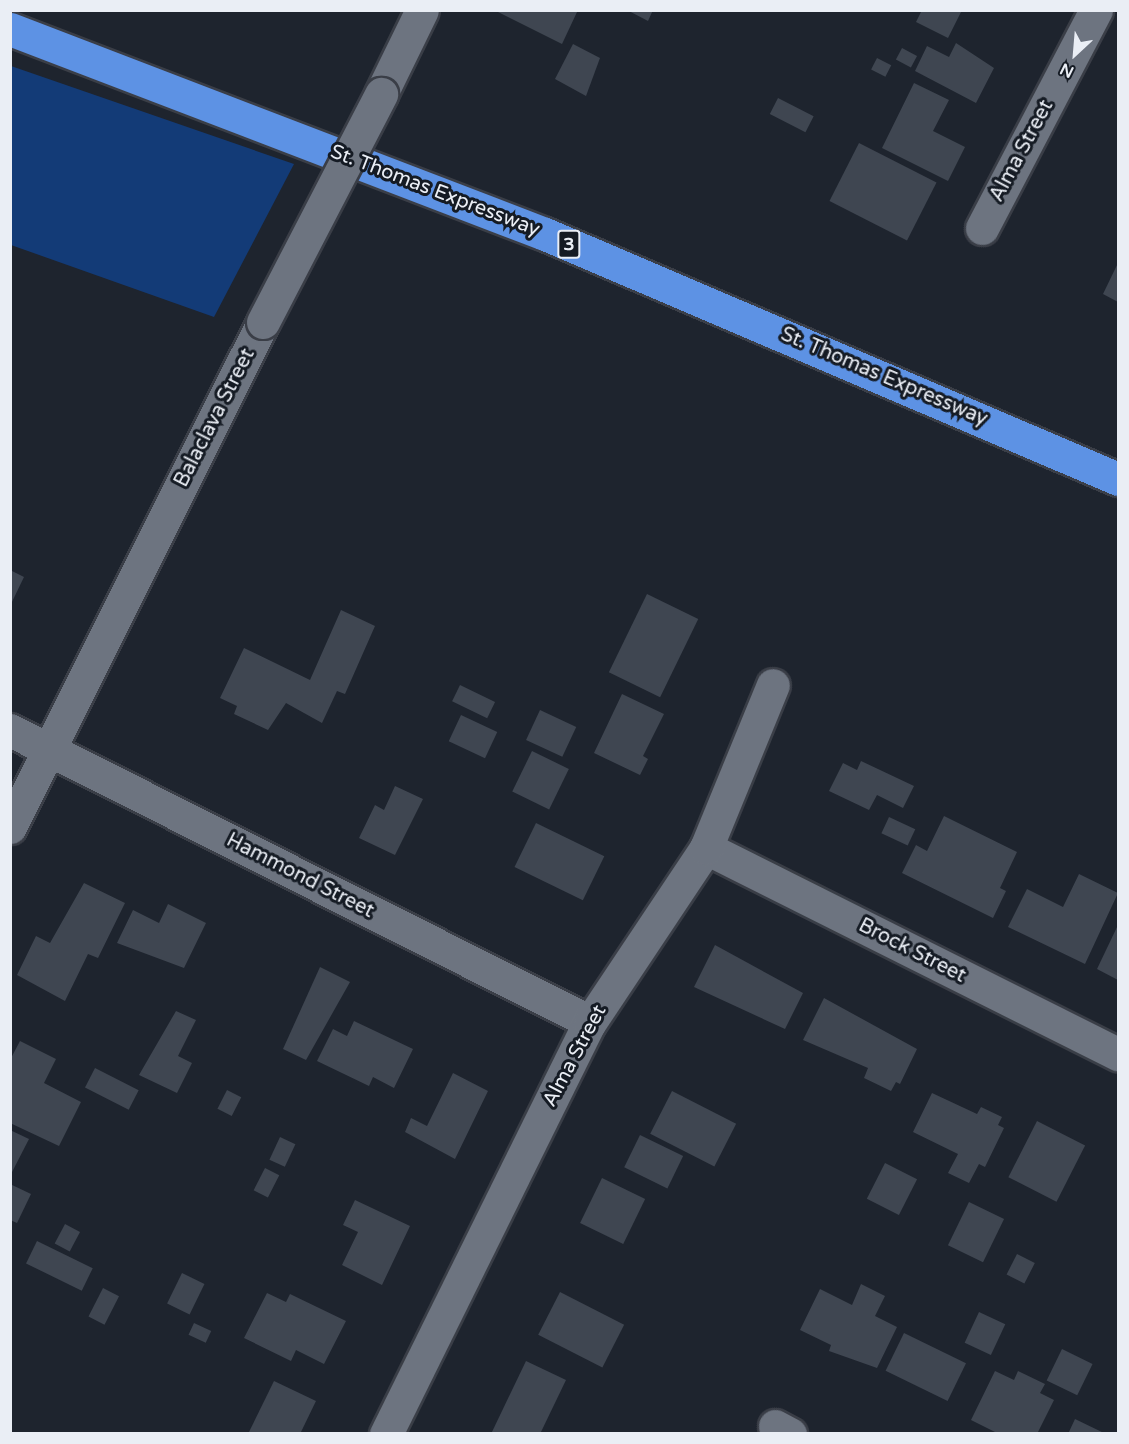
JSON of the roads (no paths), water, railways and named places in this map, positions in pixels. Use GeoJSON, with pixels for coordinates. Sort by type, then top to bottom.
{"type":"FeatureCollection","features":[{"type":"Feature","properties":{"kind":"highway","name":"St. Thomas Expressway"},"geometry":{"type":"LineString","coordinates":[[10,29],[545,234],[1119,479]]}},
{"type":"Feature","properties":{"kind":"street","name":"Balaclava Street"},"geometry":{"type":"LineString","coordinates":[[10,828],[422,10]]}},
{"type":"Feature","properties":{"kind":"street","name":"Alma Street"},"geometry":{"type":"LineString","coordinates":[[982,228],[1096,10]]}},
{"type":"Feature","properties":{"kind":"street","name":"Alma Street"},"geometry":{"type":"LineString","coordinates":[[386,1434],[590,1022],[706,848],[773,685]]}},
{"type":"Feature","properties":{"kind":"street","name":"Hammond Street"},"geometry":{"type":"LineString","coordinates":[[10,730],[590,1022]]}},
{"type":"Feature","properties":{"kind":"street","name":"Brock Street"},"geometry":{"type":"LineString","coordinates":[[706,848],[1119,1054]]}}]}
